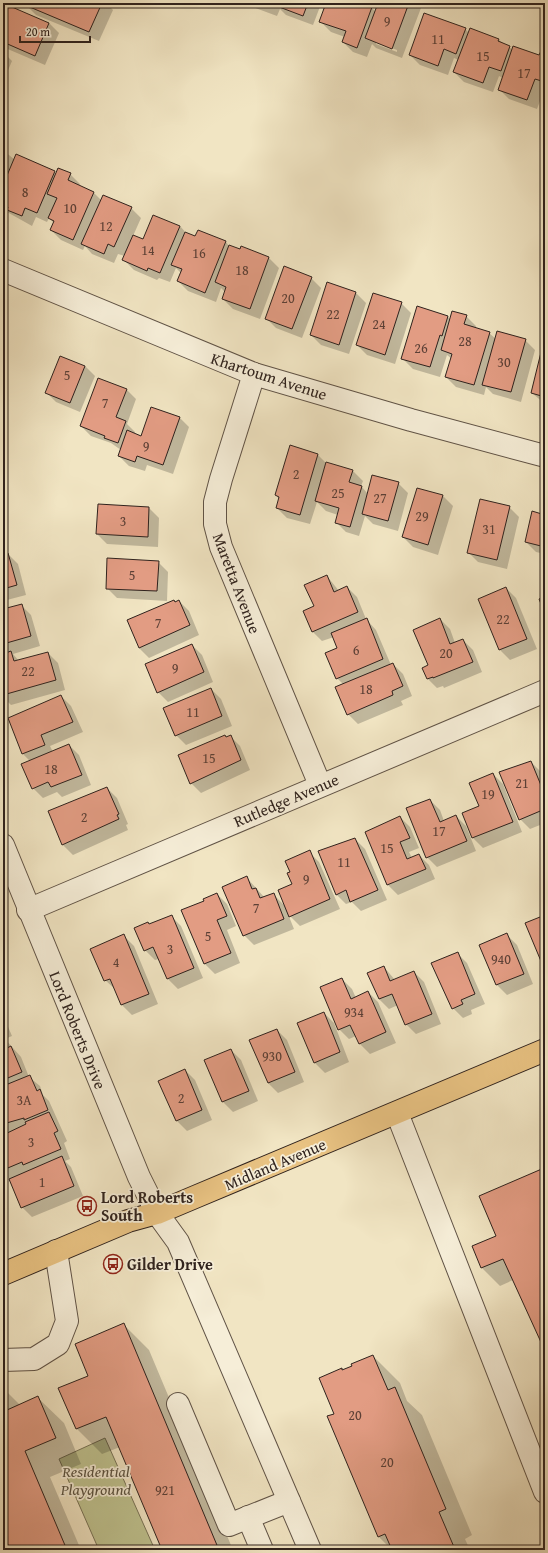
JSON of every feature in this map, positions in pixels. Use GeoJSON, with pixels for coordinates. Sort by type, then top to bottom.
{"type":"FeatureCollection","features":[{"type":"Feature","properties":{"kind":"main road","name":"Midland Avenue"},"geometry":{"type":"LineString","coordinates":[[3,1274],[128,1221],[157,1213],[545,1050]]}},
{"type":"Feature","properties":{"kind":"street","name":"Khartoum Avenue"},"geometry":{"type":"LineString","coordinates":[[3,270],[254,374],[411,420],[545,456]]}},
{"type":"Feature","properties":{"kind":"street","name":"Maretta Avenue"},"geometry":{"type":"LineString","coordinates":[[254,374],[215,502],[215,524],[221,547],[320,785]]}},
{"type":"Feature","properties":{"kind":"street","name":"Rutledge Avenue"},"geometry":{"type":"LineString","coordinates":[[28,910],[320,785],[545,691]]}},
{"type":"Feature","properties":{"kind":"street","name":"Lord Roberts Drive"},"geometry":{"type":"LineString","coordinates":[[3,846],[139,1177],[157,1213]]}},
{"type":"Feature","properties":{"kind":"street"},"geometry":{"type":"LineString","coordinates":[[398,1113],[545,1492]]}},
{"type":"Feature","properties":{"kind":"street"},"geometry":{"type":"LineString","coordinates":[[157,1213],[178,1242],[310,1550]]}},
{"type":"Feature","properties":{"kind":"street"},"geometry":{"type":"LineString","coordinates":[[3,1360],[34,1359],[58,1344],[67,1321],[56,1251]]}},
{"type":"Feature","properties":{"kind":"street"},"geometry":{"type":"LineString","coordinates":[[178,1404],[229,1525],[289,1501]]}},
{"type":"Feature","properties":{"kind":"street"},"geometry":{"type":"LineString","coordinates":[[248,1517],[262,1550]]}},
{"type":"Feature","properties":{"kind":"green space","name":"Residential Playground"},"geometry":{"type":"Polygon","coordinates":[[[105,1438],[155,1550],[99,1550],[59,1459],[105,1438]]]}},
{"type":"Feature","properties":{"kind":"building"},"geometry":{"type":"Polygon","coordinates":[[[26,3],[102,3],[89,32],[25,5],[26,3]]]}},
{"type":"Feature","properties":{"kind":"building"},"geometry":{"type":"Polygon","coordinates":[[[275,3],[308,3],[303,16],[274,5],[275,3]]]}},
{"type":"Feature","properties":{"kind":"building"},"geometry":{"type":"Polygon","coordinates":[[[326,3],[359,3],[372,7],[357,48],[342,42],[346,31],[319,22],[326,3]]]}},
{"type":"Feature","properties":{"kind":"building"},"geometry":{"type":"Polygon","coordinates":[[[378,3],[409,3],[392,49],[365,38],[378,3]]]}},
{"type":"Feature","properties":{"kind":"building"},"geometry":{"type":"Polygon","coordinates":[[[5,4],[49,23],[35,56],[3,42],[3,7],[5,4]]]}},
{"type":"Feature","properties":{"kind":"building"},"geometry":{"type":"Polygon","coordinates":[[[424,13],[466,28],[456,54],[444,49],[438,66],[409,55],[424,13]]]}},
{"type":"Feature","properties":{"kind":"building"},"geometry":{"type":"Polygon","coordinates":[[[470,28],[499,39],[498,41],[510,46],[501,71],[489,67],[483,83],[453,72],[470,28]]]}},
{"type":"Feature","properties":{"kind":"building"},"geometry":{"type":"Polygon","coordinates":[[[513,46],[539,55],[541,51],[545,52],[545,82],[535,79],[527,100],[498,90],[513,46]]]}},
{"type":"Feature","properties":{"kind":"building"},"geometry":{"type":"Polygon","coordinates":[[[16,154],[55,171],[37,213],[25,208],[22,216],[7,210],[8,207],[3,206],[3,185],[16,154]]]}},
{"type":"Feature","properties":{"kind":"building"},"geometry":{"type":"Polygon","coordinates":[[[58,168],[71,173],[68,180],[94,192],[73,240],[50,230],[54,221],[48,218],[57,198],[47,194],[58,168]]]}},
{"type":"Feature","properties":{"kind":"building"},"geometry":{"type":"Polygon","coordinates":[[[103,195],[132,207],[114,247],[108,244],[104,254],[81,244],[103,195]]]}},
{"type":"Feature","properties":{"kind":"building"},"geometry":{"type":"Polygon","coordinates":[[[153,215],[180,226],[160,273],[148,268],[147,271],[122,260],[133,235],[143,239],[153,215]]]}},
{"type":"Feature","properties":{"kind":"building"},"geometry":{"type":"Polygon","coordinates":[[[198,230],[226,241],[205,293],[177,281],[182,269],[171,265],[185,232],[195,236],[198,230]]]}},
{"type":"Feature","properties":{"kind":"building"},"geometry":{"type":"Polygon","coordinates":[[[229,245],[240,249],[241,246],[269,257],[250,309],[222,299],[226,287],[215,282],[229,245]]]}},
{"type":"Feature","properties":{"kind":"building"},"geometry":{"type":"Polygon","coordinates":[[[284,266],[312,277],[292,329],[265,319],[284,266]]]}},
{"type":"Feature","properties":{"kind":"building"},"geometry":{"type":"Polygon","coordinates":[[[327,282],[356,292],[339,345],[310,335],[327,282]]]}},
{"type":"Feature","properties":{"kind":"building"},"geometry":{"type":"Polygon","coordinates":[[[373,293],[402,302],[385,355],[356,345],[373,293]]]}},
{"type":"Feature","properties":{"kind":"building"},"geometry":{"type":"Polygon","coordinates":[[[417,306],[448,316],[442,336],[440,335],[430,367],[401,359],[417,306]]]}},
{"type":"Feature","properties":{"kind":"building"},"geometry":{"type":"Polygon","coordinates":[[[452,311],[467,315],[464,324],[490,332],[474,385],[445,377],[452,354],[441,350],[452,311]]]}},
{"type":"Feature","properties":{"kind":"building"},"geometry":{"type":"Polygon","coordinates":[[[497,331],[526,339],[511,392],[482,385],[497,331]]]}},
{"type":"Feature","properties":{"kind":"building"},"geometry":{"type":"Polygon","coordinates":[[[545,340],[545,397],[531,393],[545,340]]]}},
{"type":"Feature","properties":{"kind":"building"},"geometry":{"type":"Polygon","coordinates":[[[60,356],[85,366],[70,403],[45,393],[60,356]]]}},
{"type":"Feature","properties":{"kind":"building"},"geometry":{"type":"Polygon","coordinates":[[[98,378],[127,389],[116,417],[126,421],[118,443],[80,426],[98,378]]]}},
{"type":"Feature","properties":{"kind":"building"},"geometry":{"type":"Polygon","coordinates":[[[151,407],[180,417],[163,465],[137,456],[135,462],[118,456],[127,430],[141,436],[151,407]]]}},
{"type":"Feature","properties":{"kind":"building"},"geometry":{"type":"Polygon","coordinates":[[[290,445],[318,454],[300,515],[276,508],[279,497],[275,495],[290,445]]]}},
{"type":"Feature","properties":{"kind":"building"},"geometry":{"type":"Polygon","coordinates":[[[326,462],[353,470],[349,482],[362,486],[350,527],[335,523],[339,508],[315,501],[326,462]]]}},
{"type":"Feature","properties":{"kind":"building"},"geometry":{"type":"Polygon","coordinates":[[[372,475],[399,482],[388,521],[362,514],[372,475]]]}},
{"type":"Feature","properties":{"kind":"building"},"geometry":{"type":"Polygon","coordinates":[[[417,488],[443,495],[428,545],[402,537],[417,488]]]}},
{"type":"Feature","properties":{"kind":"building"},"geometry":{"type":"Polygon","coordinates":[[[480,499],[510,506],[497,560],[467,553],[480,499]]]}},
{"type":"Feature","properties":{"kind":"building"},"geometry":{"type":"Polygon","coordinates":[[[98,504],[149,507],[148,537],[96,534],[98,504]]]}},
{"type":"Feature","properties":{"kind":"building"},"geometry":{"type":"Polygon","coordinates":[[[532,511],[545,515],[545,547],[525,542],[532,511]]]}},
{"type":"Feature","properties":{"kind":"building"},"geometry":{"type":"Polygon","coordinates":[[[8,553],[17,585],[3,589],[3,554],[8,553]]]}},
{"type":"Feature","properties":{"kind":"building"},"geometry":{"type":"Polygon","coordinates":[[[107,558],[159,561],[157,591],[106,589],[107,558]]]}},
{"type":"Feature","properties":{"kind":"building"},"geometry":{"type":"Polygon","coordinates":[[[327,575],[334,592],[347,586],[358,612],[312,632],[303,611],[314,606],[304,585],[327,575]]]}},
{"type":"Feature","properties":{"kind":"building"},"geometry":{"type":"Polygon","coordinates":[[[506,587],[527,639],[499,650],[478,599],[506,587]]]}},
{"type":"Feature","properties":{"kind":"building"},"geometry":{"type":"Polygon","coordinates":[[[545,596],[545,614],[539,599],[545,596]]]}},
{"type":"Feature","properties":{"kind":"building"},"geometry":{"type":"Polygon","coordinates":[[[174,600],[175,602],[179,600],[190,625],[139,648],[127,620],[174,600]]]}},
{"type":"Feature","properties":{"kind":"building"},"geometry":{"type":"Polygon","coordinates":[[[22,604],[31,636],[3,644],[3,609],[22,604]]]}},
{"type":"Feature","properties":{"kind":"building"},"geometry":{"type":"Polygon","coordinates":[[[367,618],[383,659],[336,679],[325,653],[337,648],[331,633],[367,618]]]}},
{"type":"Feature","properties":{"kind":"building"},"geometry":{"type":"Polygon","coordinates":[[[440,618],[450,644],[463,639],[473,662],[427,679],[422,668],[428,665],[413,630],[440,618]]]}},
{"type":"Feature","properties":{"kind":"building"},"geometry":{"type":"Polygon","coordinates":[[[192,644],[204,672],[157,693],[145,664],[192,644]]]}},
{"type":"Feature","properties":{"kind":"building"},"geometry":{"type":"Polygon","coordinates":[[[11,651],[14,661],[48,652],[56,680],[3,695],[3,654],[11,651]]]}},
{"type":"Feature","properties":{"kind":"building"},"geometry":{"type":"Polygon","coordinates":[[[393,663],[403,686],[392,691],[393,695],[347,715],[335,687],[393,663]]]}},
{"type":"Feature","properties":{"kind":"building"},"geometry":{"type":"Polygon","coordinates":[[[211,688],[222,716],[175,736],[163,708],[211,688]]]}},
{"type":"Feature","properties":{"kind":"building"},"geometry":{"type":"Polygon","coordinates":[[[61,695],[73,722],[41,735],[45,745],[22,754],[8,718],[61,695]]]}},
{"type":"Feature","properties":{"kind":"building"},"geometry":{"type":"Polygon","coordinates":[[[225,735],[226,737],[231,735],[241,760],[190,784],[178,755],[225,735]]]}},
{"type":"Feature","properties":{"kind":"building"},"geometry":{"type":"Polygon","coordinates":[[[69,744],[82,775],[51,787],[48,782],[32,789],[21,764],[69,744]]]}},
{"type":"Feature","properties":{"kind":"building"},"geometry":{"type":"Polygon","coordinates":[[[531,761],[545,795],[545,809],[519,820],[499,772],[531,761]]]}},
{"type":"Feature","properties":{"kind":"building"},"geometry":{"type":"Polygon","coordinates":[[[493,773],[513,822],[472,838],[462,813],[479,806],[469,783],[493,773]]]}},
{"type":"Feature","properties":{"kind":"building"},"geometry":{"type":"Polygon","coordinates":[[[107,787],[119,814],[117,815],[119,819],[62,845],[48,811],[107,787]]]}},
{"type":"Feature","properties":{"kind":"building"},"geometry":{"type":"Polygon","coordinates":[[[430,799],[440,822],[456,815],[467,841],[426,858],[406,808],[430,799]]]}},
{"type":"Feature","properties":{"kind":"building"},"geometry":{"type":"Polygon","coordinates":[[[400,816],[410,838],[400,842],[407,859],[419,854],[426,869],[387,885],[365,832],[400,816]]]}},
{"type":"Feature","properties":{"kind":"building"},"geometry":{"type":"Polygon","coordinates":[[[355,838],[378,890],[350,902],[346,890],[336,895],[318,851],[355,838]]]}},
{"type":"Feature","properties":{"kind":"building"},"geometry":{"type":"Polygon","coordinates":[[[310,850],[330,899],[289,917],[278,890],[292,884],[287,873],[290,872],[285,861],[310,850]]]}},
{"type":"Feature","properties":{"kind":"building"},"geometry":{"type":"Polygon","coordinates":[[[247,876],[252,889],[256,888],[260,898],[274,893],[284,919],[243,936],[222,887],[247,876]]]}},
{"type":"Feature","properties":{"kind":"building"},"geometry":{"type":"Polygon","coordinates":[[[217,893],[227,916],[217,920],[231,953],[204,964],[181,910],[204,901],[203,899],[217,893]]]}},
{"type":"Feature","properties":{"kind":"building"},"geometry":{"type":"Polygon","coordinates":[[[172,915],[194,968],[167,979],[153,947],[144,951],[134,928],[172,915]]]}},
{"type":"Feature","properties":{"kind":"building"},"geometry":{"type":"Polygon","coordinates":[[[545,915],[545,966],[543,966],[525,923],[545,915]]]}},
{"type":"Feature","properties":{"kind":"building"},"geometry":{"type":"Polygon","coordinates":[[[507,933],[524,974],[496,985],[479,945],[507,933]]]}},
{"type":"Feature","properties":{"kind":"building"},"geometry":{"type":"Polygon","coordinates":[[[124,934],[149,994],[121,1005],[110,979],[104,981],[90,949],[124,934]]]}},
{"type":"Feature","properties":{"kind":"building"},"geometry":{"type":"Polygon","coordinates":[[[458,952],[475,994],[461,1000],[463,1004],[452,1009],[431,963],[458,952]]]}},
{"type":"Feature","properties":{"kind":"building"},"geometry":{"type":"Polygon","coordinates":[[[384,966],[390,981],[414,971],[432,1014],[405,1025],[392,994],[379,999],[367,973],[384,966]]]}},
{"type":"Feature","properties":{"kind":"building"},"geometry":{"type":"Polygon","coordinates":[[[342,978],[351,999],[368,991],[386,1032],[359,1044],[350,1025],[338,1030],[320,987],[342,978]]]}},
{"type":"Feature","properties":{"kind":"building"},"geometry":{"type":"Polygon","coordinates":[[[324,1012],[340,1052],[314,1063],[297,1023],[324,1012]]]}},
{"type":"Feature","properties":{"kind":"building"},"geometry":{"type":"Polygon","coordinates":[[[277,1029],[295,1072],[268,1083],[249,1040],[277,1029]]]}},
{"type":"Feature","properties":{"kind":"building"},"geometry":{"type":"Polygon","coordinates":[[[3,1038],[7,1048],[11,1046],[22,1072],[3,1080],[3,1038]]]}},
{"type":"Feature","properties":{"kind":"building"},"geometry":{"type":"Polygon","coordinates":[[[231,1049],[249,1091],[222,1102],[204,1060],[231,1049]]]}},
{"type":"Feature","properties":{"kind":"building"},"geometry":{"type":"Polygon","coordinates":[[[185,1069],[202,1110],[176,1121],[158,1081],[185,1069]]]}},
{"type":"Feature","properties":{"kind":"building"},"geometry":{"type":"Polygon","coordinates":[[[30,1075],[37,1091],[40,1089],[48,1110],[24,1120],[24,1118],[3,1124],[3,1086],[30,1075]]]}},
{"type":"Feature","properties":{"kind":"building"},"geometry":{"type":"Polygon","coordinates":[[[49,1112],[58,1131],[54,1133],[61,1149],[23,1165],[22,1162],[3,1170],[3,1135],[26,1124],[25,1122],[49,1112]]]}},
{"type":"Feature","properties":{"kind":"building"},"geometry":{"type":"Polygon","coordinates":[[[62,1156],[74,1186],[21,1208],[9,1179],[62,1156]]]}},
{"type":"Feature","properties":{"kind":"building"},"geometry":{"type":"Polygon","coordinates":[[[544,1168],[545,1351],[503,1259],[481,1268],[472,1246],[496,1236],[479,1196],[544,1168]]]}},
{"type":"Feature","properties":{"kind":"building"},"geometry":{"type":"Polygon","coordinates":[[[124,1323],[219,1550],[162,1550],[106,1417],[76,1429],[58,1388],[88,1376],[75,1344],[124,1323]]]}},
{"type":"Feature","properties":{"kind":"building"},"geometry":{"type":"Polygon","coordinates":[[[373,1355],[388,1390],[395,1387],[446,1509],[439,1512],[454,1547],[448,1550],[392,1550],[385,1534],[378,1537],[327,1416],[334,1414],[319,1378],[342,1368],[342,1370],[352,1366],[351,1364],[373,1355]]]}},
{"type":"Feature","properties":{"kind":"building"},"geometry":{"type":"Polygon","coordinates":[[[38,1396],[56,1438],[25,1451],[67,1550],[10,1550],[3,1532],[3,1399],[7,1410],[38,1396]]]}},
{"type":"Feature","properties":{"kind":"place","name":"Lord Roberts South"},"geometry":{"type":"Point","coordinates":[87,1206]}},
{"type":"Feature","properties":{"kind":"place","name":"Gilder Drive"},"geometry":{"type":"Point","coordinates":[113,1264]}}]}
